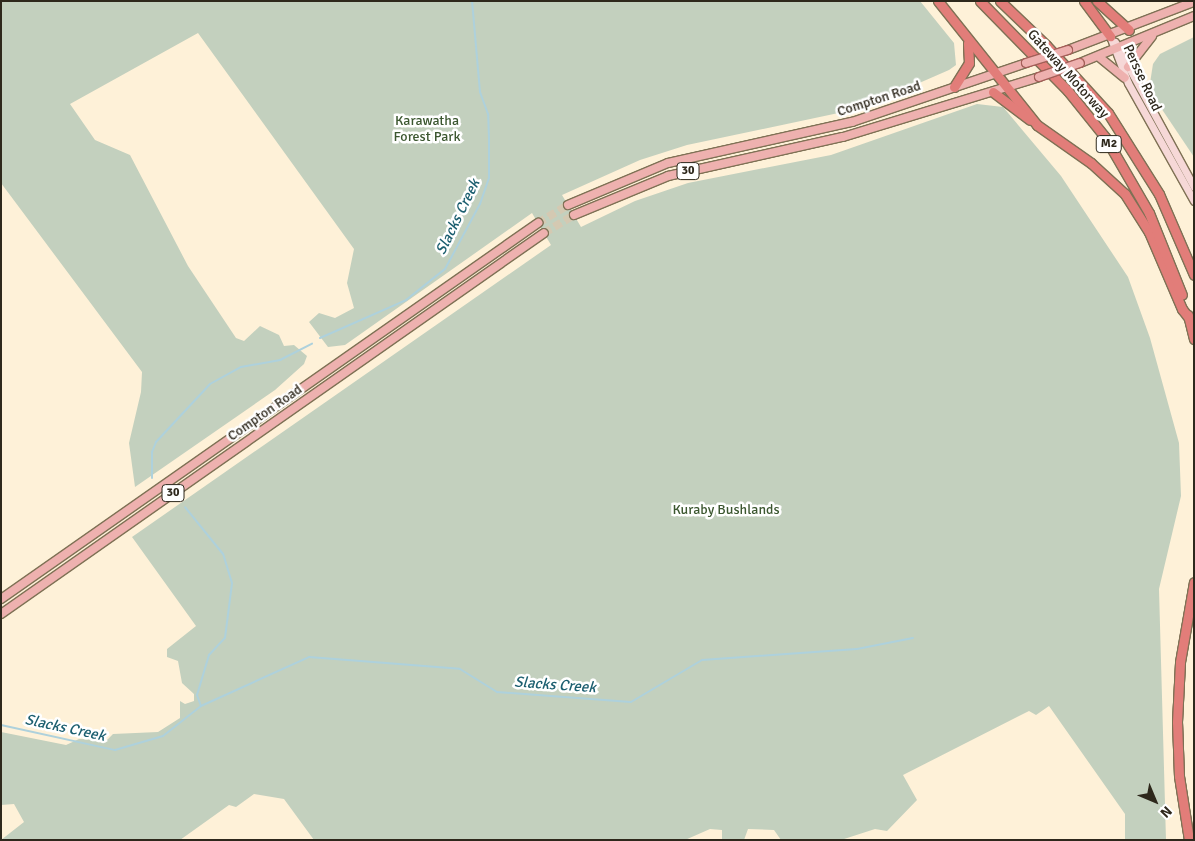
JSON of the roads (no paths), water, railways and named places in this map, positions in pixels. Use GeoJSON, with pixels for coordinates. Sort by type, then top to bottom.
{"type":"FeatureCollection","features":[{"type":"Feature","properties":{"kind":"highway"},"geometry":{"type":"LineString","coordinates":[[938,1],[1033,121],[1097,167],[1125,194],[1149,232],[1182,309],[1189,318]]}},
{"type":"Feature","properties":{"kind":"highway","name":"Gateway Motorway"},"geometry":{"type":"LineString","coordinates":[[980,1],[1068,91],[1119,159],[1165,246],[1194,339]]}},
{"type":"Feature","properties":{"kind":"highway","name":"Gateway Motorway"},"geometry":{"type":"LineString","coordinates":[[1000,1],[1046,45],[1108,113],[1159,194],[1194,275]]}},
{"type":"Feature","properties":{"kind":"highway"},"geometry":{"type":"LineString","coordinates":[[1084,1],[1110,36]]}},
{"type":"Feature","properties":{"kind":"highway"},"geometry":{"type":"LineString","coordinates":[[1097,1],[1129,30]]}},
{"type":"Feature","properties":{"kind":"highway"},"geometry":{"type":"LineString","coordinates":[[954,87],[969,63],[968,41]]}},
{"type":"Feature","properties":{"kind":"highway"},"geometry":{"type":"LineString","coordinates":[[993,92],[1024,119],[1033,121]]}},
{"type":"Feature","properties":{"kind":"highway"},"geometry":{"type":"LineString","coordinates":[[1189,840],[1179,776],[1177,722],[1180,662],[1194,582]]}},
{"type":"Feature","properties":{"kind":"main road","name":"Compton Road"},"geometry":{"type":"LineString","coordinates":[[568,205],[668,162],[841,126],[1129,30],[1194,2]]}},
{"type":"Feature","properties":{"kind":"main road","name":"Compton Road"},"geometry":{"type":"LineString","coordinates":[[574,215],[668,176],[824,142],[993,92],[1118,50],[1194,16]]}},
{"type":"Feature","properties":{"kind":"main road"},"geometry":{"type":"LineString","coordinates":[[1128,67],[1152,36]]}},
{"type":"Feature","properties":{"kind":"main road"},"geometry":{"type":"LineString","coordinates":[[1099,57],[1125,78]]}},
{"type":"Feature","properties":{"kind":"main road","name":"Compton Road"},"geometry":{"type":"LineString","coordinates":[[1,599],[538,223]]}},
{"type":"Feature","properties":{"kind":"main road","name":"Compton Road"},"geometry":{"type":"LineString","coordinates":[[1,614],[544,233]]}},
{"type":"Feature","properties":{"kind":"street","name":"Persse Road"},"geometry":{"type":"LineString","coordinates":[[1110,36],[1194,187]]}},
{"type":"Feature","properties":{"kind":"street","name":"Persse Road"},"geometry":{"type":"LineString","coordinates":[[1118,50],[1125,78],[1194,201]]}},
{"type":"Feature","properties":{"kind":"waterway","name":"Slacks Creek"},"geometry":{"type":"LineString","coordinates":[[320,338],[406,300],[445,269],[480,204],[489,178],[489,138],[488,114],[480,92],[472,1]]}},
{"type":"Feature","properties":{"kind":"waterway","name":"Slacks Creek"},"geometry":{"type":"LineString","coordinates":[[152,478],[152,452],[156,442],[210,384],[241,367],[280,360],[312,344]]}},
{"type":"Feature","properties":{"kind":"waterway","name":"Slacks Creek"},"geometry":{"type":"LineString","coordinates":[[1,725],[115,750],[163,736],[201,706],[197,695],[209,655],[225,638],[232,583],[223,554],[185,507]]}},
{"type":"Feature","properties":{"kind":"waterway","name":"Slacks Creek"},"geometry":{"type":"LineString","coordinates":[[201,706],[309,657],[460,669],[497,692],[631,702],[702,660],[857,649],[913,638]]}},
{"type":"Feature","properties":{"kind":"tunnel"},"geometry":{"type":"LineString","coordinates":[[538,223],[568,205]]}},
{"type":"Feature","properties":{"kind":"tunnel"},"geometry":{"type":"LineString","coordinates":[[544,233],[574,215]]}},
{"type":"Feature","properties":{"kind":"park label","name":"Karawatha Forest Park"},"geometry":{"type":"Point","coordinates":[427,130]}},
{"type":"Feature","properties":{"kind":"park label","name":"Kuraby Bushlands"},"geometry":{"type":"Point","coordinates":[726,510]}}]}
